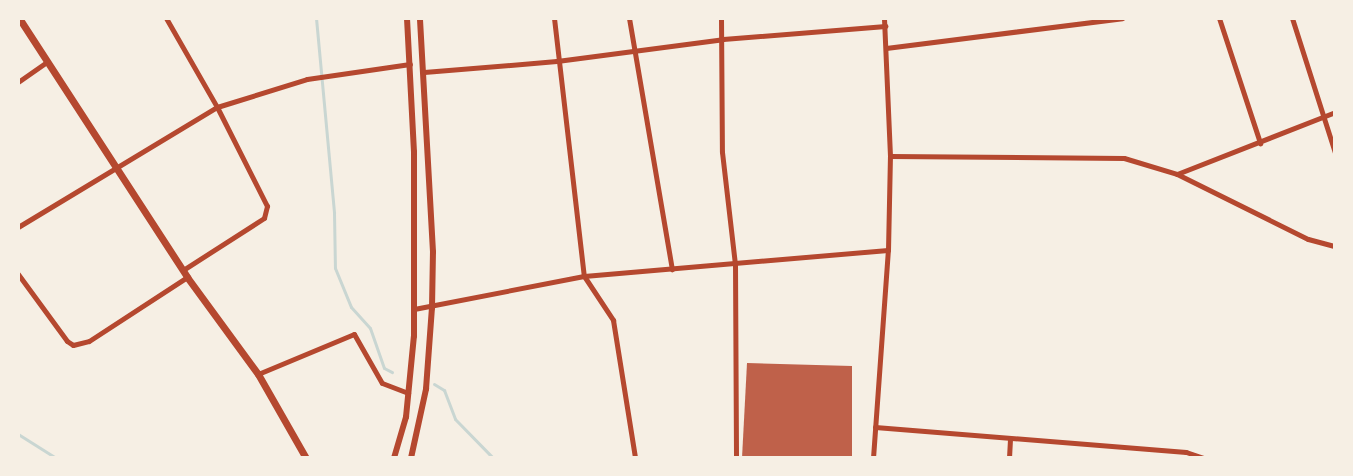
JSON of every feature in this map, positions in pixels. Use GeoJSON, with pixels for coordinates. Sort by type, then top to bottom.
{"type":"FeatureCollection","features":[{"type":"Feature","properties":{"kind":"main road"},"geometry":{"type":"LineString","coordinates":[[19,18],[185,273],[258,374],[306,458]]}},
{"type":"Feature","properties":{"kind":"street"},"geometry":{"type":"LineString","coordinates":[[18,274],[67,341],[73,345],[89,341],[264,218],[267,212],[264,199],[217,107],[166,18]]}},
{"type":"Feature","properties":{"kind":"street"},"geometry":{"type":"LineString","coordinates":[[394,458],[406,417],[414,309],[410,64],[406,18]]}},
{"type":"Feature","properties":{"kind":"street"},"geometry":{"type":"LineString","coordinates":[[411,458],[426,389],[432,308],[420,18]]}},
{"type":"Feature","properties":{"kind":"street"},"geometry":{"type":"LineString","coordinates":[[554,18],[557,61],[584,276],[613,320],[635,458]]}},
{"type":"Feature","properties":{"kind":"street"},"geometry":{"type":"LineString","coordinates":[[629,18],[672,269]]}},
{"type":"Feature","properties":{"kind":"street"},"geometry":{"type":"LineString","coordinates":[[721,18],[723,39],[722,152],[735,264],[736,458]]}},
{"type":"Feature","properties":{"kind":"street"},"geometry":{"type":"LineString","coordinates":[[873,458],[888,250],[890,156],[884,18]]}},
{"type":"Feature","properties":{"kind":"street"},"geometry":{"type":"LineString","coordinates":[[886,48],[1122,18]]}},
{"type":"Feature","properties":{"kind":"street"},"geometry":{"type":"LineString","coordinates":[[1219,18],[1260,143]]}},
{"type":"Feature","properties":{"kind":"street"},"geometry":{"type":"LineString","coordinates":[[1292,18],[1335,153]]}},
{"type":"Feature","properties":{"kind":"street"},"geometry":{"type":"LineString","coordinates":[[424,72],[557,61],[723,39],[885,26]]}},
{"type":"Feature","properties":{"kind":"street"},"geometry":{"type":"LineString","coordinates":[[18,82],[47,62]]}},
{"type":"Feature","properties":{"kind":"street"},"geometry":{"type":"LineString","coordinates":[[18,226],[217,107],[307,79],[410,64]]}},
{"type":"Feature","properties":{"kind":"street"},"geometry":{"type":"LineString","coordinates":[[1177,174],[1335,112]]}},
{"type":"Feature","properties":{"kind":"street"},"geometry":{"type":"LineString","coordinates":[[890,156],[1124,158],[1177,174],[1308,239],[1335,246]]}},
{"type":"Feature","properties":{"kind":"street"},"geometry":{"type":"LineString","coordinates":[[414,309],[432,308],[584,276],[888,250]]}},
{"type":"Feature","properties":{"kind":"street"},"geometry":{"type":"LineString","coordinates":[[258,374],[354,334],[382,383],[408,393]]}},
{"type":"Feature","properties":{"kind":"street"},"geometry":{"type":"LineString","coordinates":[[875,427],[1010,440],[1186,452],[1203,458]]}},
{"type":"Feature","properties":{"kind":"street"},"geometry":{"type":"LineString","coordinates":[[1009,458],[1010,440]]}},
{"type":"Feature","properties":{"kind":"building"},"geometry":{"type":"Polygon","coordinates":[[[747,363],[852,366],[852,458],[742,458],[747,363]]]}},
{"type":"Feature","properties":{"kind":"waterway"},"geometry":{"type":"LineString","coordinates":[[316,18],[334,213],[335,268],[351,307],[370,328],[384,368],[392,372]]}},
{"type":"Feature","properties":{"kind":"waterway"},"geometry":{"type":"LineString","coordinates":[[434,384],[444,390],[455,419],[493,458]]}},
{"type":"Feature","properties":{"kind":"waterway"},"geometry":{"type":"LineString","coordinates":[[18,434],[56,458]]}}]}
